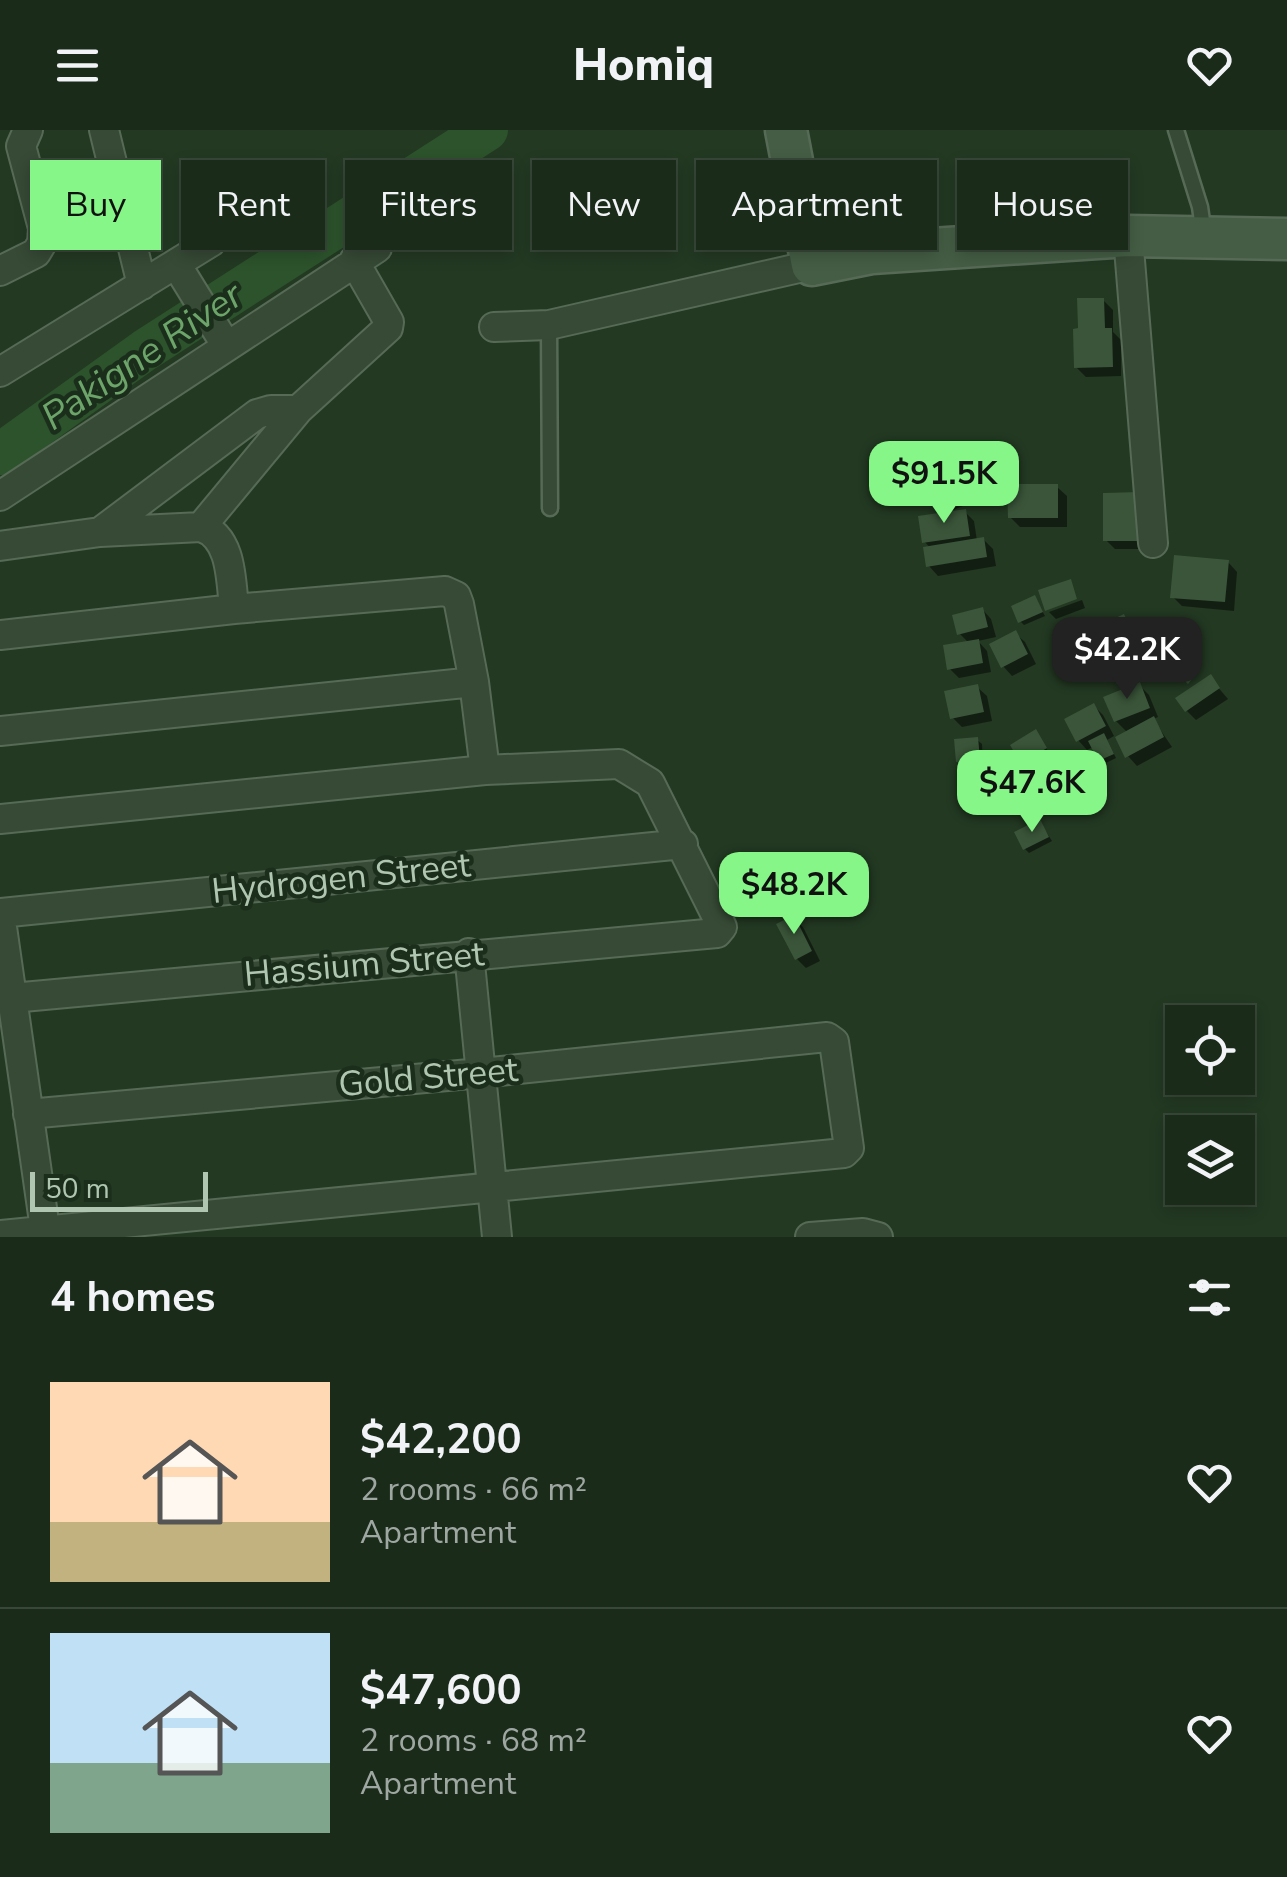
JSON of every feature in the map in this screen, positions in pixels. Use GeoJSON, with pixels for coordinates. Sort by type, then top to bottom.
{"type":"FeatureCollection","features":[{"type":"Feature","properties":{"kind":"street"},"geometry":{"type":"LineString","coordinates":[[0,271],[36,253],[42,243],[43,228],[21,146],[28,130]]}},
{"type":"Feature","properties":{"kind":"street"},"geometry":{"type":"LineString","coordinates":[[104,130],[142,285]]}},
{"type":"Feature","properties":{"kind":"street"},"geometry":{"type":"LineString","coordinates":[[786,130],[812,265]]}},
{"type":"Feature","properties":{"kind":"street"},"geometry":{"type":"LineString","coordinates":[[1152,542],[1128,236],[1287,239]]}},
{"type":"Feature","properties":{"kind":"street"},"geometry":{"type":"LineString","coordinates":[[494,327],[549,325],[872,253],[957,247]]}},
{"type":"Feature","properties":{"kind":"street"},"geometry":{"type":"LineString","coordinates":[[0,372],[198,250]]}},
{"type":"Feature","properties":{"kind":"street"},"geometry":{"type":"LineString","coordinates":[[0,496],[222,338],[366,254],[390,325],[298,410],[201,526]]}},
{"type":"Feature","properties":{"kind":"street"},"geometry":{"type":"LineString","coordinates":[[176,264],[222,338]]}},
{"type":"Feature","properties":{"kind":"street"},"geometry":{"type":"LineString","coordinates":[[100,532],[256,414],[298,410]]}},
{"type":"Feature","properties":{"kind":"street"},"geometry":{"type":"LineString","coordinates":[[0,546],[100,532],[201,526],[214,531],[222,541],[234,609]]}},
{"type":"Feature","properties":{"kind":"street"},"geometry":{"type":"LineString","coordinates":[[0,635],[445,591],[456,596],[459,604],[474,682],[484,770]]}},
{"type":"Feature","properties":{"kind":"street"},"geometry":{"type":"LineString","coordinates":[[0,730],[474,682]]}},
{"type":"Feature","properties":{"kind":"street"},"geometry":{"type":"LineString","coordinates":[[0,820],[484,770],[619,764],[650,784],[683,844]]}},
{"type":"Feature","properties":{"kind":"street","name":"Hydrogen Street"},"geometry":{"type":"LineString","coordinates":[[0,913],[683,844]]}},
{"type":"Feature","properties":{"kind":"street","name":"Hassium Street"},"geometry":{"type":"LineString","coordinates":[[12,998],[717,933],[721,922],[683,844]]}},
{"type":"Feature","properties":{"kind":"street"},"geometry":{"type":"LineString","coordinates":[[0,913],[45,1229]]}},
{"type":"Feature","properties":{"kind":"street"},"geometry":{"type":"LineString","coordinates":[[469,953],[497,1237]]}},
{"type":"Feature","properties":{"kind":"street","name":"Gold Street"},"geometry":{"type":"LineString","coordinates":[[28,1114],[827,1037],[834,1042],[848,1144],[844,1153],[492,1186]]}},
{"type":"Feature","properties":{"kind":"street"},"geometry":{"type":"LineString","coordinates":[[0,1235],[492,1186]]}},
{"type":"Feature","properties":{"kind":"street"},"geometry":{"type":"LineString","coordinates":[[810,1237],[864,1233],[878,1237]]}},
{"type":"Feature","properties":{"kind":"lane"},"geometry":{"type":"LineString","coordinates":[[1176,130],[1200,208],[1204,237]]}},
{"type":"Feature","properties":{"kind":"lane"},"geometry":{"type":"LineString","coordinates":[[549,325],[550,508]]}},
{"type":"Feature","properties":{"kind":"building"},"geometry":{"type":"Polygon","coordinates":[[[1077,298],[1104,298],[1105,328],[1112,328],[1113,367],[1074,368],[1077,298]]]}},
{"type":"Feature","properties":{"kind":"building"},"geometry":{"type":"Polygon","coordinates":[[[952,457],[966,491],[937,504],[922,470],[952,457]]]}},
{"type":"Feature","properties":{"kind":"building"},"geometry":{"type":"Polygon","coordinates":[[[1007,484],[1058,484],[1058,518],[1008,518],[1007,484]]]}},
{"type":"Feature","properties":{"kind":"building"},"geometry":{"type":"Polygon","coordinates":[[[1140,492],[1141,541],[1103,541],[1103,493],[1140,492]]]}},
{"type":"Feature","properties":{"kind":"building"},"geometry":{"type":"Polygon","coordinates":[[[966,509],[970,536],[922,543],[918,516],[966,509]]]}},
{"type":"Feature","properties":{"kind":"building"},"geometry":{"type":"Polygon","coordinates":[[[984,537],[987,557],[926,567],[923,547],[984,537]]]}},
{"type":"Feature","properties":{"kind":"building"},"geometry":{"type":"Polygon","coordinates":[[[1174,555],[1229,560],[1225,602],[1170,598],[1174,555]]]}},
{"type":"Feature","properties":{"kind":"building"},"geometry":{"type":"Polygon","coordinates":[[[1071,579],[1077,599],[1045,611],[1038,590],[1071,579]]]}},
{"type":"Feature","properties":{"kind":"building"},"geometry":{"type":"Polygon","coordinates":[[[1035,595],[1043,612],[1018,623],[1011,606],[1035,595]]]}},
{"type":"Feature","properties":{"kind":"building"},"geometry":{"type":"Polygon","coordinates":[[[983,607],[988,627],[957,635],[952,615],[983,607]]]}},
{"type":"Feature","properties":{"kind":"building"},"geometry":{"type":"Polygon","coordinates":[[[1124,614],[1137,643],[1097,661],[1084,633],[1124,614]]]}},
{"type":"Feature","properties":{"kind":"building"},"geometry":{"type":"Polygon","coordinates":[[[1016,630],[1028,654],[1001,668],[989,644],[1016,630]]]}},
{"type":"Feature","properties":{"kind":"building"},"geometry":{"type":"Polygon","coordinates":[[[979,639],[983,663],[947,670],[943,645],[979,639]]]}},
{"type":"Feature","properties":{"kind":"building"},"geometry":{"type":"Polygon","coordinates":[[[1179,657],[1197,673],[1188,684],[1170,667],[1179,657]]]}},
{"type":"Feature","properties":{"kind":"building"},"geometry":{"type":"Polygon","coordinates":[[[1211,674],[1220,688],[1185,712],[1175,698],[1211,674]]]}},
{"type":"Feature","properties":{"kind":"building"},"geometry":{"type":"Polygon","coordinates":[[[1140,682],[1150,708],[1114,722],[1103,697],[1140,682]]]}},
{"type":"Feature","properties":{"kind":"building"},"geometry":{"type":"Polygon","coordinates":[[[978,684],[984,712],[950,719],[944,691],[978,684]]]}},
{"type":"Feature","properties":{"kind":"building"},"geometry":{"type":"Polygon","coordinates":[[[1094,703],[1106,726],[1076,742],[1064,719],[1094,703]]]}},
{"type":"Feature","properties":{"kind":"building"},"geometry":{"type":"Polygon","coordinates":[[[1154,716],[1164,737],[1125,758],[1115,737],[1154,716]]]}},
{"type":"Feature","properties":{"kind":"building"},"geometry":{"type":"Polygon","coordinates":[[[1036,729],[1047,748],[1021,764],[1010,745],[1036,729]]]}},
{"type":"Feature","properties":{"kind":"building"},"geometry":{"type":"Polygon","coordinates":[[[1104,733],[1114,754],[1098,761],[1088,741],[1104,733]]]}},
{"type":"Feature","properties":{"kind":"building"},"geometry":{"type":"Polygon","coordinates":[[[978,737],[980,759],[956,762],[954,739],[978,737]]]}},
{"type":"Feature","properties":{"kind":"building"},"geometry":{"type":"Polygon","coordinates":[[[1089,760],[1100,779],[1063,800],[1052,781],[1089,760]]]}},
{"type":"Feature","properties":{"kind":"building"},"geometry":{"type":"Polygon","coordinates":[[[1042,764],[1053,788],[1016,804],[1005,781],[1042,764]]]}},
{"type":"Feature","properties":{"kind":"building"},"geometry":{"type":"Polygon","coordinates":[[[1040,819],[1049,837],[1023,850],[1014,832],[1040,819]]]}},
{"type":"Feature","properties":{"kind":"building"},"geometry":{"type":"Polygon","coordinates":[[[794,915],[812,951],[795,960],[776,924],[794,915]]]}},
{"type":"Feature","properties":{"kind":"waterway","name":"Pakigne River"},"geometry":{"type":"LineString","coordinates":[[0,454],[145,350],[487,130]]}}]}
